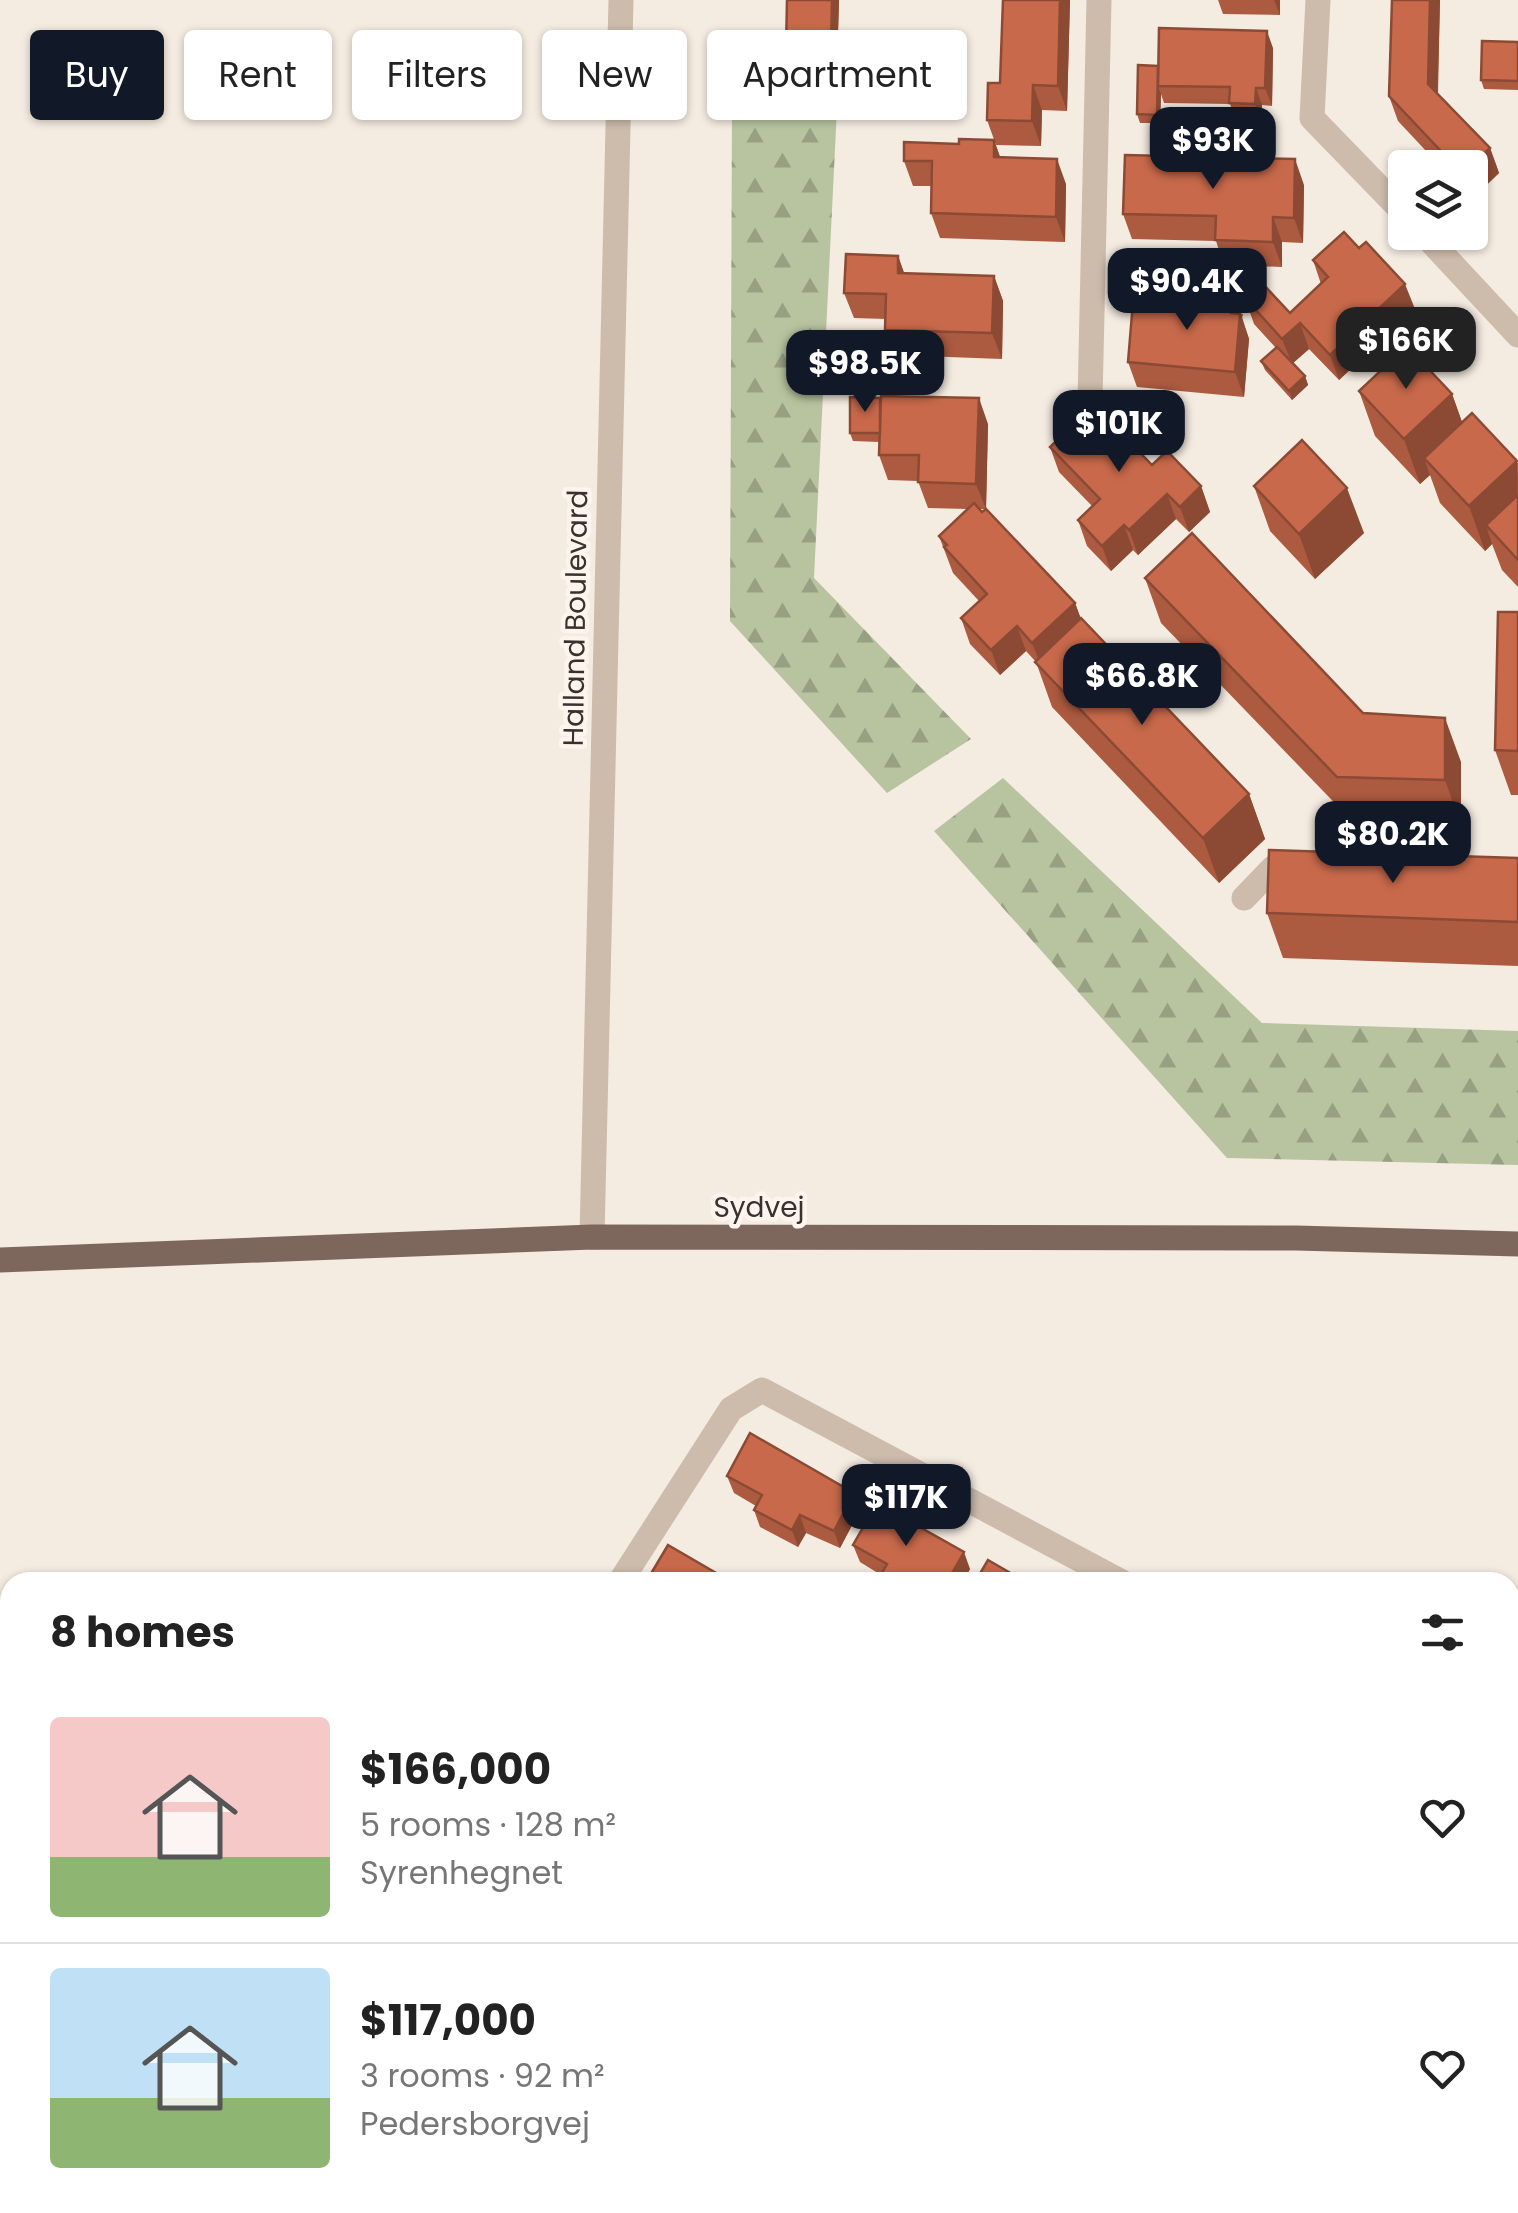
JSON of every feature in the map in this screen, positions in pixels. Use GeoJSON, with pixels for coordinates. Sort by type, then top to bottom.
{"type":"FeatureCollection","features":[{"type":"Feature","properties":{"kind":"main road","name":"Sydvej"},"geometry":{"type":"LineString","coordinates":[[0,1260],[592,1237],[1296,1238],[1518,1244]]}},
{"type":"Feature","properties":{"kind":"street","name":"Halland Boulevard"},"geometry":{"type":"LineString","coordinates":[[592,1237],[621,0]]}},
{"type":"Feature","properties":{"kind":"street"},"geometry":{"type":"LineString","coordinates":[[1090,400],[1099,0]]}},
{"type":"Feature","properties":{"kind":"street"},"geometry":{"type":"LineString","coordinates":[[1318,0],[1312,118],[1388,196]]}},
{"type":"Feature","properties":{"kind":"street"},"geometry":{"type":"LineString","coordinates":[[1439,250],[1518,336]]}},
{"type":"Feature","properties":{"kind":"street"},"geometry":{"type":"LineString","coordinates":[[1244,898],[1274,867],[1330,868]]}},
{"type":"Feature","properties":{"kind":"street"},"geometry":{"type":"LineString","coordinates":[[626,1572],[731,1409],[762,1390],[1103,1572]]}},
{"type":"Feature","properties":{"kind":"green space"},"geometry":{"type":"Polygon","coordinates":[[[732,120],[836,120],[814,578],[971,739],[887,793],[730,621],[732,120]]]}},
{"type":"Feature","properties":{"kind":"green space"},"geometry":{"type":"Polygon","coordinates":[[[1003,778],[1262,1023],[1518,1031],[1518,1165],[1227,1158],[934,831],[1003,778]]]}},
{"type":"Feature","properties":{"kind":"building"},"geometry":{"type":"Polygon","coordinates":[[[787,0],[832,0],[831,30],[786,30],[787,0]]]}},
{"type":"Feature","properties":{"kind":"building"},"geometry":{"type":"Polygon","coordinates":[[[1003,0],[1060,0],[1058,86],[1033,85],[1032,121],[987,120],[988,83],[1000,83],[1003,0]]]}},
{"type":"Feature","properties":{"kind":"building"},"geometry":{"type":"Polygon","coordinates":[[[1392,0],[1430,0],[1428,84],[1490,148],[1440,150],[1389,96],[1392,0]]]}},
{"type":"Feature","properties":{"kind":"building"},"geometry":{"type":"Polygon","coordinates":[[[1159,28],[1267,31],[1265,88],[1256,88],[1255,104],[1229,103],[1230,87],[1158,86],[1159,28]]]}},
{"type":"Feature","properties":{"kind":"building"},"geometry":{"type":"Polygon","coordinates":[[[1482,41],[1518,42],[1518,81],[1481,80],[1482,41]]]}},
{"type":"Feature","properties":{"kind":"building"},"geometry":{"type":"Polygon","coordinates":[[[1138,65],[1158,66],[1157,115],[1137,114],[1138,65]]]}},
{"type":"Feature","properties":{"kind":"building"},"geometry":{"type":"Polygon","coordinates":[[[959,139],[994,140],[994,157],[1057,159],[1056,217],[931,213],[932,161],[904,161],[904,142],[959,144],[959,139]]]}},
{"type":"Feature","properties":{"kind":"building"},"geometry":{"type":"Polygon","coordinates":[[[1125,155],[1295,159],[1294,218],[1273,217],[1273,242],[1215,240],[1216,216],[1123,214],[1125,155]]]}},
{"type":"Feature","properties":{"kind":"building"},"geometry":{"type":"Polygon","coordinates":[[[1344,232],[1359,248],[1366,242],[1405,284],[1330,355],[1300,323],[1282,339],[1245,298],[1262,283],[1290,313],[1328,277],[1313,260],[1344,232]]]}},
{"type":"Feature","properties":{"kind":"building"},"geometry":{"type":"Polygon","coordinates":[[[846,254],[898,256],[898,273],[994,276],[992,333],[885,330],[886,294],[844,293],[846,254]]]}},
{"type":"Feature","properties":{"kind":"building"},"geometry":{"type":"Polygon","coordinates":[[[1194,287],[1233,289],[1231,313],[1240,314],[1235,372],[1128,362],[1133,302],[1192,308],[1194,287]]]}},
{"type":"Feature","properties":{"kind":"building"},"geometry":{"type":"Polygon","coordinates":[[[1407,346],[1452,394],[1404,439],[1359,391],[1407,346]]]}},
{"type":"Feature","properties":{"kind":"building"},"geometry":{"type":"Polygon","coordinates":[[[1277,347],[1305,376],[1289,391],[1261,361],[1277,347]]]}},
{"type":"Feature","properties":{"kind":"building"},"geometry":{"type":"Polygon","coordinates":[[[881,396],[979,398],[976,484],[918,482],[919,455],[879,455],[881,396]]]}},
{"type":"Feature","properties":{"kind":"building"},"geometry":{"type":"Polygon","coordinates":[[[850,397],[880,398],[880,433],[850,433],[850,397]]]}},
{"type":"Feature","properties":{"kind":"building"},"geometry":{"type":"Polygon","coordinates":[[[1094,405],[1152,465],[1167,451],[1201,486],[1180,507],[1167,494],[1129,530],[1124,525],[1102,546],[1078,520],[1100,499],[1050,447],[1094,405]]]}},
{"type":"Feature","properties":{"kind":"building"},"geometry":{"type":"Polygon","coordinates":[[[1472,413],[1517,461],[1469,506],[1424,458],[1472,413]]]}},
{"type":"Feature","properties":{"kind":"building"},"geometry":{"type":"Polygon","coordinates":[[[1302,440],[1347,488],[1299,534],[1254,486],[1302,440]]]}},
{"type":"Feature","properties":{"kind":"building"},"geometry":{"type":"Polygon","coordinates":[[[1518,495],[1518,560],[1486,525],[1518,495]]]}},
{"type":"Feature","properties":{"kind":"building"},"geometry":{"type":"Polygon","coordinates":[[[974,503],[982,512],[986,509],[1075,603],[1032,643],[1017,626],[991,650],[961,618],[987,594],[944,547],[947,545],[939,536],[974,503]]]}},
{"type":"Feature","properties":{"kind":"building"},"geometry":{"type":"Polygon","coordinates":[[[1192,533],[1363,713],[1445,718],[1445,780],[1337,777],[1145,578],[1192,533]]]}},
{"type":"Feature","properties":{"kind":"building"},"geometry":{"type":"Polygon","coordinates":[[[1498,612],[1518,612],[1518,751],[1495,750],[1498,612]]]}},
{"type":"Feature","properties":{"kind":"building"},"geometry":{"type":"Polygon","coordinates":[[[1081,618],[1249,794],[1203,838],[1035,662],[1081,618]]]}},
{"type":"Feature","properties":{"kind":"building"},"geometry":{"type":"Polygon","coordinates":[[[1269,850],[1518,858],[1518,922],[1267,913],[1269,850]]]}},
{"type":"Feature","properties":{"kind":"building"},"geometry":{"type":"Polygon","coordinates":[[[750,1433],[854,1493],[834,1531],[800,1515],[792,1530],[754,1510],[762,1495],[727,1476],[750,1433]]]}},
{"type":"Feature","properties":{"kind":"building"},"geometry":{"type":"Polygon","coordinates":[[[877,1503],[964,1552],[953,1572],[882,1572],[887,1564],[853,1545],[877,1503]]]}},
{"type":"Feature","properties":{"kind":"building"},"geometry":{"type":"Polygon","coordinates":[[[668,1545],[714,1572],[652,1572],[668,1545]]]}},
{"type":"Feature","properties":{"kind":"building"},"geometry":{"type":"Polygon","coordinates":[[[988,1560],[1009,1572],[981,1572],[988,1560]]]}}]}
